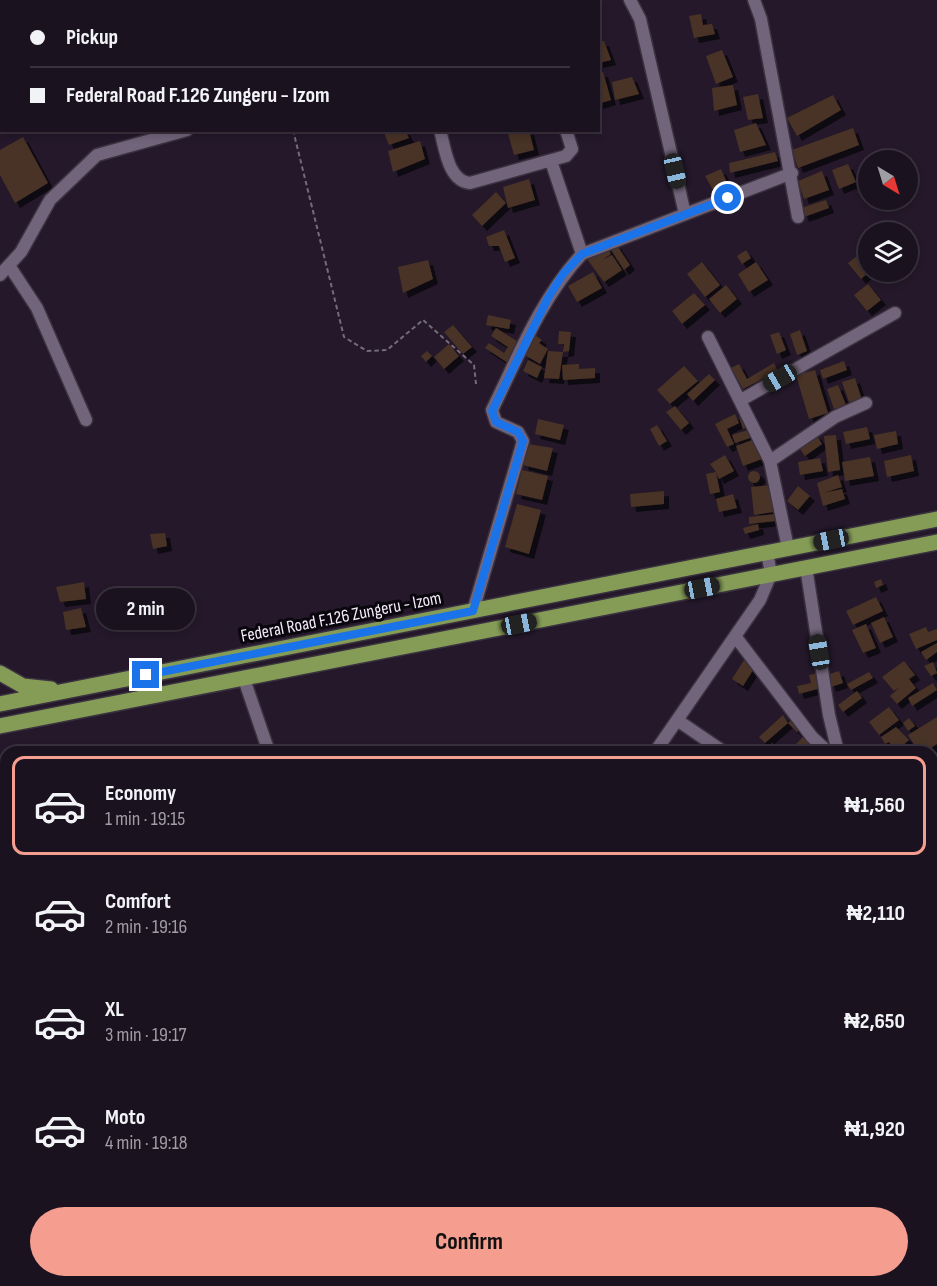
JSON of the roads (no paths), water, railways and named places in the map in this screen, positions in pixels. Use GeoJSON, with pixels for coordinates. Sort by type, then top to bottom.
{"type":"FeatureCollection","features":[{"type":"Feature","properties":{"kind":"main road","name":"Federal Road F.126 Zungeru - Izom"},"geometry":{"type":"LineString","coordinates":[[0,704],[937,519]]}},
{"type":"Feature","properties":{"kind":"main road"},"geometry":{"type":"LineString","coordinates":[[0,726],[937,542]]}},
{"type":"Feature","properties":{"kind":"main road"},"geometry":{"type":"LineString","coordinates":[[0,673],[23,686],[75,689]]}},
{"type":"Feature","properties":{"kind":"street"},"geometry":{"type":"LineString","coordinates":[[630,0],[640,19],[685,214]]}},
{"type":"Feature","properties":{"kind":"street"},"geometry":{"type":"LineString","coordinates":[[754,0],[761,19],[792,173],[798,217]]}},
{"type":"Feature","properties":{"kind":"street"},"geometry":{"type":"LineString","coordinates":[[86,420],[37,309],[5,271],[50,200],[97,155],[180,132]]}},
{"type":"Feature","properties":{"kind":"street"},"geometry":{"type":"LineString","coordinates":[[441,132],[453,171],[463,182],[470,183],[566,156],[572,149],[567,132]]}},
{"type":"Feature","properties":{"kind":"street"},"geometry":{"type":"LineString","coordinates":[[550,161],[582,254]]}},
{"type":"Feature","properties":{"kind":"street"},"geometry":{"type":"LineString","coordinates":[[473,611],[523,441],[518,432],[496,422],[492,411],[548,298],[563,274],[582,254],[792,173]]}},
{"type":"Feature","properties":{"kind":"street"},"geometry":{"type":"LineString","coordinates":[[741,400],[895,313]]}},
{"type":"Feature","properties":{"kind":"street"},"geometry":{"type":"LineString","coordinates":[[708,337],[770,461],[788,548]]}},
{"type":"Feature","properties":{"kind":"street"},"geometry":{"type":"LineString","coordinates":[[770,461],[835,417],[866,403]]}},
{"type":"Feature","properties":{"kind":"street"},"geometry":{"type":"LineString","coordinates":[[659,746],[760,600],[771,574],[767,552]]}},
{"type":"Feature","properties":{"kind":"street"},"geometry":{"type":"LineString","coordinates":[[806,567],[829,715],[837,746]]}},
{"type":"Feature","properties":{"kind":"street"},"geometry":{"type":"LineString","coordinates":[[735,636],[812,737],[822,746]]}},
{"type":"Feature","properties":{"kind":"street"},"geometry":{"type":"LineString","coordinates":[[244,679],[267,746]]}},
{"type":"Feature","properties":{"kind":"street"},"geometry":{"type":"LineString","coordinates":[[676,720],[715,746]]}}]}
